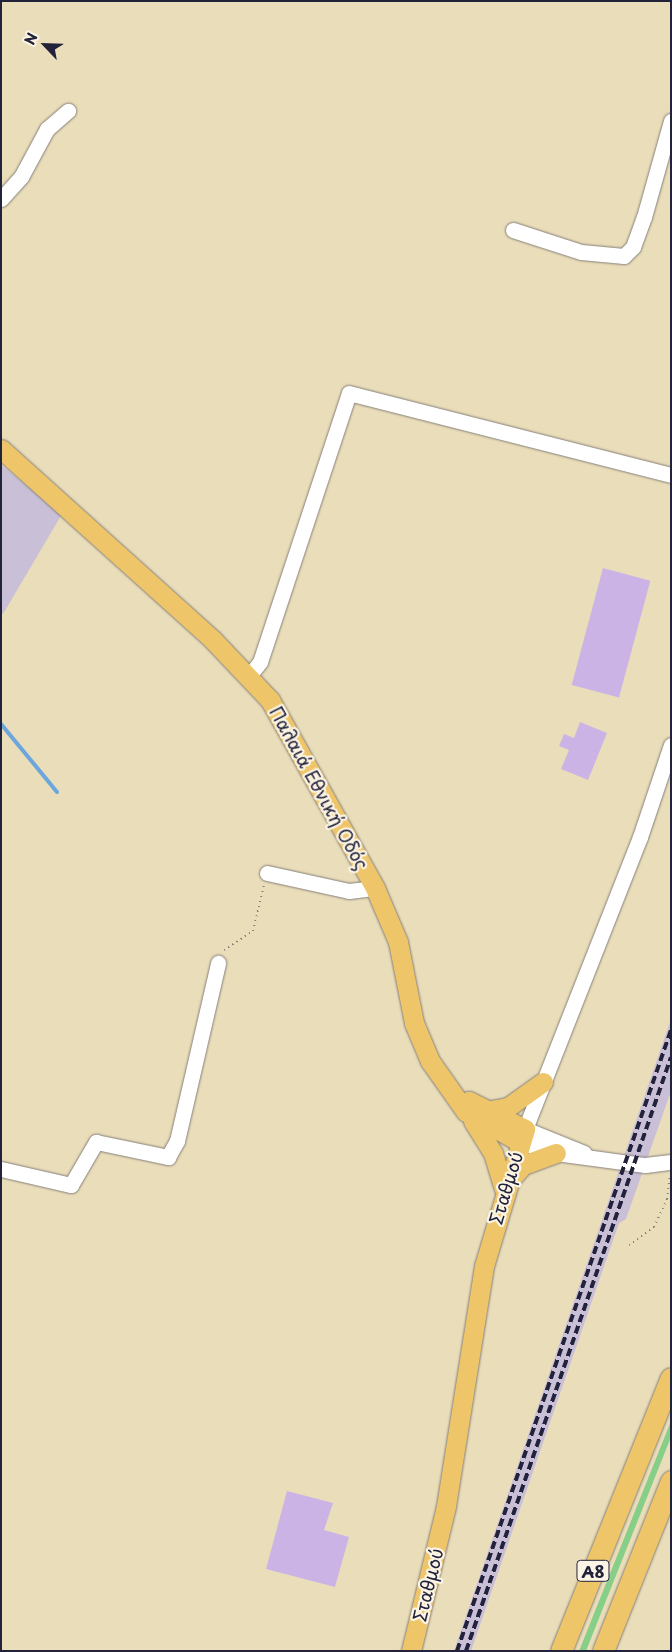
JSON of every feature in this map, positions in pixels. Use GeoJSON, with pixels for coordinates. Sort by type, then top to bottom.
{"type":"FeatureCollection","features":[{"type":"Feature","properties":{"kind":"highway","name":"Α8"},"geometry":{"type":"LineString","coordinates":[[560,1651],[671,1378]]}},
{"type":"Feature","properties":{"kind":"highway","name":"Α8"},"geometry":{"type":"LineString","coordinates":[[603,1651],[671,1481]]}},
{"type":"Feature","properties":{"kind":"main road","name":"Παλαιά Εθνική Οδός"},"geometry":{"type":"LineString","coordinates":[[1,449],[249,676],[270,700],[318,779],[375,888],[398,942],[414,1023],[441,1078],[466,1112],[522,1135]]}},
{"type":"Feature","properties":{"kind":"main road","name":"Παλαιά Εθνική Οδός"},"geometry":{"type":"LineString","coordinates":[[441,1078],[485,1111],[522,1135]]}},
{"type":"Feature","properties":{"kind":"main road"},"geometry":{"type":"LineString","coordinates":[[485,1111],[508,1107],[543,1082]]}},
{"type":"Feature","properties":{"kind":"main road"},"geometry":{"type":"LineString","coordinates":[[466,1112],[493,1153],[504,1188]]}},
{"type":"Feature","properties":{"kind":"main road","name":"Σταθμού"},"geometry":{"type":"LineString","coordinates":[[411,1651],[436,1559],[476,1307],[504,1188],[522,1135]]}},
{"type":"Feature","properties":{"kind":"main road"},"geometry":{"type":"LineString","coordinates":[[504,1188],[523,1165],[556,1152]]}},
{"type":"Feature","properties":{"kind":"street"},"geometry":{"type":"LineString","coordinates":[[1,200],[21,177],[46,129],[68,111]]}},
{"type":"Feature","properties":{"kind":"street"},"geometry":{"type":"LineString","coordinates":[[513,230],[581,252],[624,256],[632,247],[644,216],[671,121]]}},
{"type":"Feature","properties":{"kind":"street"},"geometry":{"type":"LineString","coordinates":[[249,676],[260,662],[349,393],[671,476]]}},
{"type":"Feature","properties":{"kind":"street","name":"Σταθμού"},"geometry":{"type":"LineString","coordinates":[[522,1135],[640,837],[671,745]]}},
{"type":"Feature","properties":{"kind":"street"},"geometry":{"type":"LineString","coordinates":[[266,874],[349,891],[375,888]]}},
{"type":"Feature","properties":{"kind":"street"},"geometry":{"type":"LineString","coordinates":[[1,1169],[71,1185],[90,1147],[96,1142],[168,1157],[177,1141],[218,964]]}},
{"type":"Feature","properties":{"kind":"street"},"geometry":{"type":"LineString","coordinates":[[522,1135],[556,1152],[584,1153]]}},
{"type":"Feature","properties":{"kind":"street"},"geometry":{"type":"LineString","coordinates":[[522,1135],[584,1153],[645,1165],[670,1163]]}},
{"type":"Feature","properties":{"kind":"path"},"geometry":{"type":"LineString","coordinates":[[218,964],[224,949],[253,931],[266,874]]}},
{"type":"Feature","properties":{"kind":"path"},"geometry":{"type":"LineString","coordinates":[[629,1245],[644,1238],[664,1206],[671,1182],[670,1163]]}},
{"type":"Feature","properties":{"kind":"shaded area"},"geometry":{"type":"Polygon","coordinates":[[[1,465],[62,514],[3,614],[1,612],[1,465]]]}},
{"type":"Feature","properties":{"kind":"shaded area"},"geometry":{"type":"Polygon","coordinates":[[[671,1019],[671,1091],[626,1219],[619,1223],[471,1651],[454,1651],[671,1019]]]}},
{"type":"Feature","properties":{"kind":"green space"},"geometry":{"type":"Polygon","coordinates":[[[671,1421],[671,1437],[586,1651],[579,1651],[671,1421]]]}},
{"type":"Feature","properties":{"kind":"building"},"geometry":{"type":"Polygon","coordinates":[[[603,568],[650,581],[619,698],[572,685],[603,568]]]}},
{"type":"Feature","properties":{"kind":"building"},"geometry":{"type":"Polygon","coordinates":[[[580,722],[607,733],[588,780],[561,769],[569,750],[559,746],[564,734],[574,738],[580,722]]]}},
{"type":"Feature","properties":{"kind":"building"},"geometry":{"type":"Polygon","coordinates":[[[287,1491],[333,1503],[324,1530],[349,1537],[335,1587],[266,1569],[287,1491]]]}},
{"type":"Feature","properties":{"kind":"waterway"},"geometry":{"type":"LineString","coordinates":[[1,724],[57,792]]}},
{"type":"Feature","properties":{"kind":"railway"},"geometry":{"type":"LineString","coordinates":[[457,1651],[671,1030]]}},
{"type":"Feature","properties":{"kind":"railway"},"geometry":{"type":"LineString","coordinates":[[466,1651],[671,1057]]}}]}
